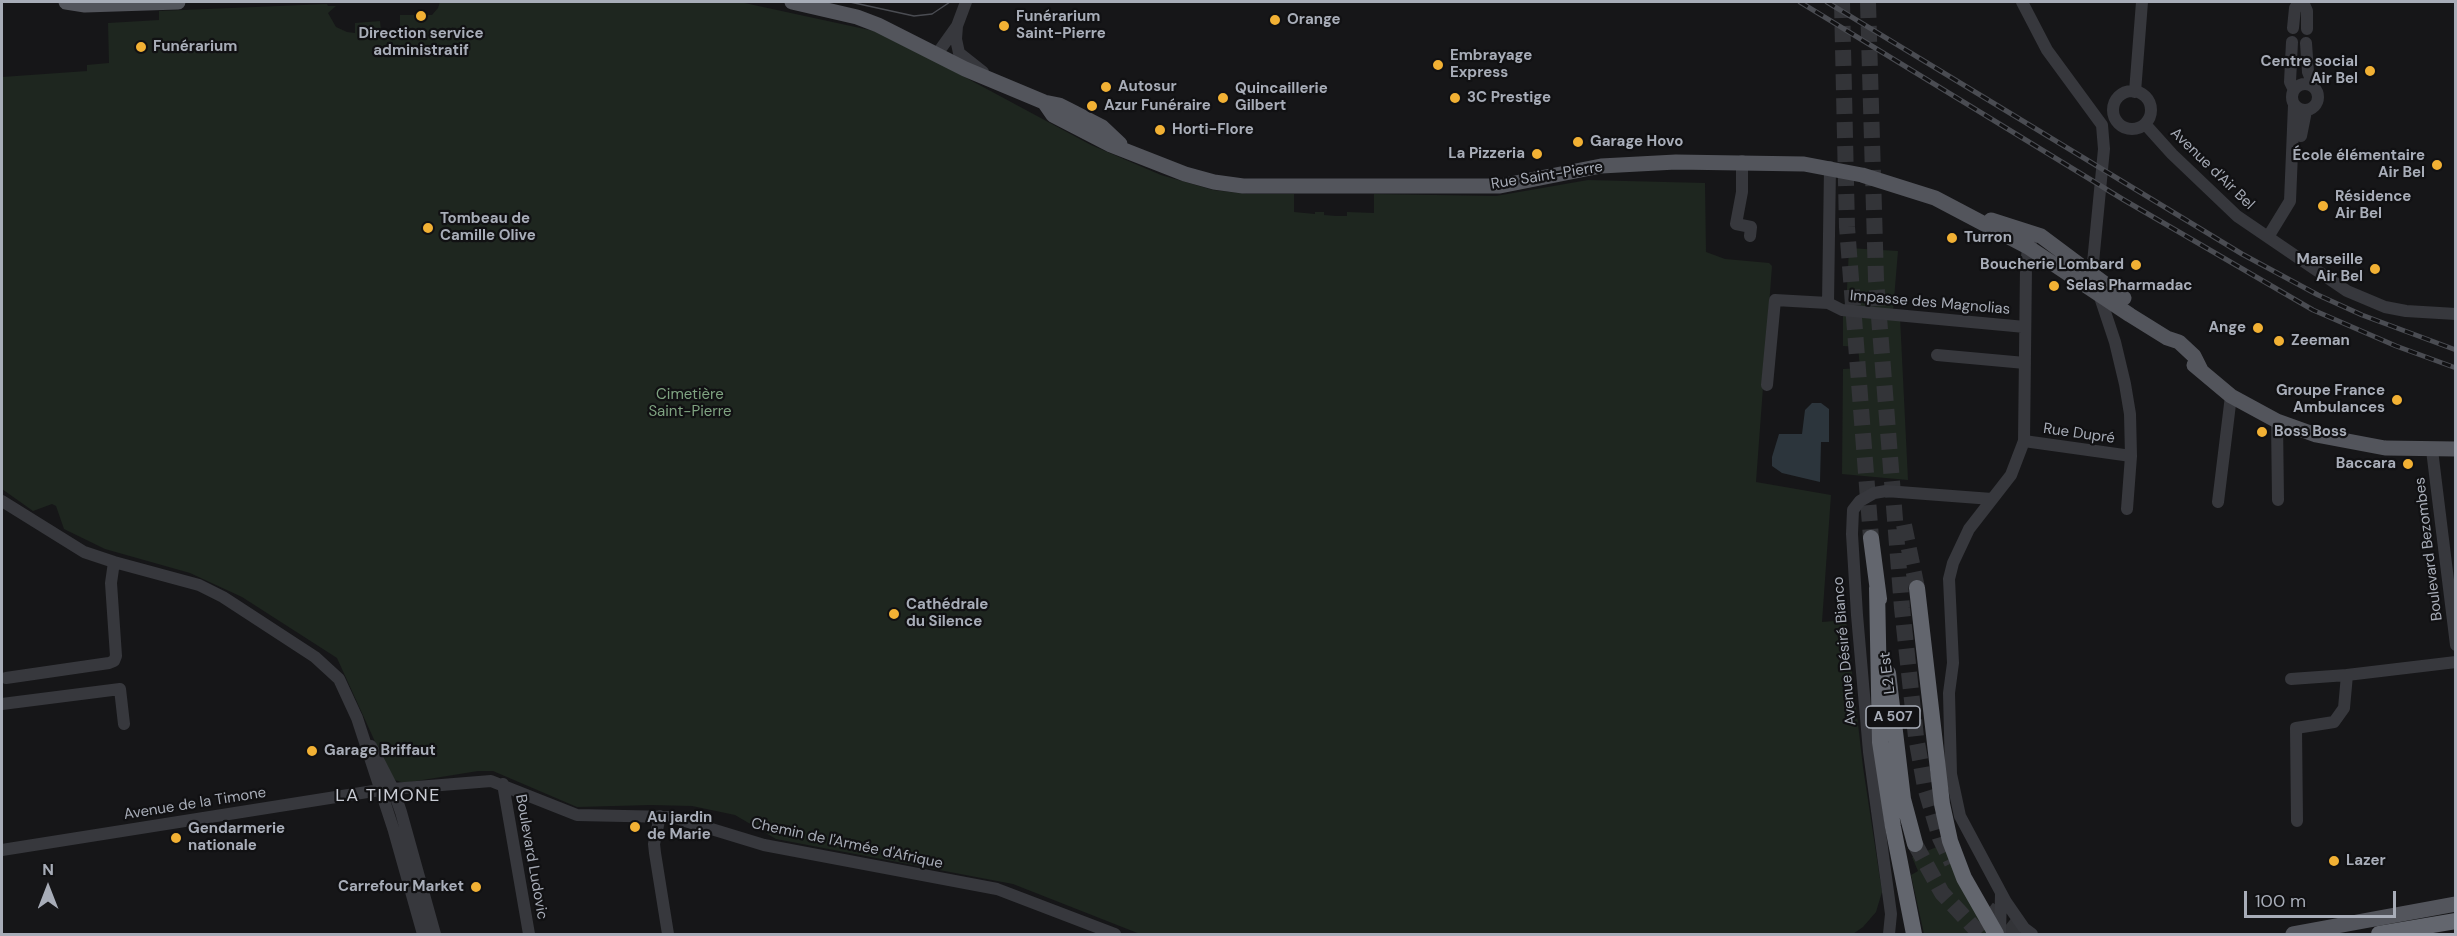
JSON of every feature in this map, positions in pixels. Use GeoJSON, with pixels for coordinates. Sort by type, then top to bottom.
{"type":"FeatureCollection","features":[{"type":"Feature","properties":{"kind":"highway","name":"L2 Est"},"geometry":{"type":"LineString","coordinates":[[1871,538],[1903,799],[1915,843]]}},
{"type":"Feature","properties":{"kind":"highway"},"geometry":{"type":"LineString","coordinates":[[1877,588],[1880,742],[1893,826],[1914,934]]}},
{"type":"Feature","properties":{"kind":"highway"},"geometry":{"type":"LineString","coordinates":[[1917,588],[1942,804],[1950,841],[1964,878],[1998,934]]}},
{"type":"Feature","properties":{"kind":"highway"},"geometry":{"type":"LineString","coordinates":[[2379,934],[2456,921]]}},
{"type":"Feature","properties":{"kind":"main road"},"geometry":{"type":"LineString","coordinates":[[66,2],[178,2]]}},
{"type":"Feature","properties":{"kind":"main road","name":"Rue Saint-Pierre"},"geometry":{"type":"LineString","coordinates":[[792,2],[844,14],[878,25],[940,50],[965,69],[1044,102],[1053,115],[1111,145],[1186,175],[1243,186],[1500,186],[1620,164],[1742,161],[1830,167],[1908,188],[1966,212],[2020,228],[2048,242],[2092,273],[2136,308],[2148,324]]}},
{"type":"Feature","properties":{"kind":"main road","name":"Rue Saint-Pierre"},"geometry":{"type":"LineString","coordinates":[[1966,212],[2028,247],[2096,290],[2130,315],[2148,324]]}},
{"type":"Feature","properties":{"kind":"main road"},"geometry":{"type":"LineString","coordinates":[[2148,324],[2167,338],[2179,342],[2194,356],[2201,370],[2231,396],[2277,422],[2316,435],[2355,444],[2385,448],[2456,449]]}},
{"type":"Feature","properties":{"kind":"main road"},"geometry":{"type":"LineString","coordinates":[[2293,934],[2456,904]]}},
{"type":"Feature","properties":{"kind":"street"},"geometry":{"type":"LineString","coordinates":[[940,50],[957,26],[966,2]]}},
{"type":"Feature","properties":{"kind":"street"},"geometry":{"type":"LineString","coordinates":[[2022,2],[2046,50],[2102,125],[2104,149],[2092,273],[2115,342],[2130,414],[2131,456],[2127,508]]}},
{"type":"Feature","properties":{"kind":"street"},"geometry":{"type":"LineString","coordinates":[[2135,92],[2142,2]]}},
{"type":"Feature","properties":{"kind":"street"},"geometry":{"type":"LineString","coordinates":[[2293,28],[2295,8],[2301,2],[2307,11],[2307,29]]}},
{"type":"Feature","properties":{"kind":"street"},"geometry":{"type":"LineString","coordinates":[[957,26],[956,39],[959,53],[989,78]]}},
{"type":"Feature","properties":{"kind":"street"},"geometry":{"type":"LineString","coordinates":[[2292,42],[2290,82],[2294,90]]}},
{"type":"Feature","properties":{"kind":"street"},"geometry":{"type":"LineString","coordinates":[[2300,108],[2314,107],[2317,103],[2318,93],[2308,72],[2307,43]]}},
{"type":"Feature","properties":{"kind":"street"},"geometry":{"type":"LineString","coordinates":[[2271,239],[2290,201],[2300,108],[2292,95],[2294,90],[2304,84],[2314,87]]}},
{"type":"Feature","properties":{"kind":"street"},"geometry":{"type":"LineString","coordinates":[[2135,92],[2147,98],[2151,113],[2145,124],[2132,129],[2123,127],[2115,117],[2114,106],[2124,93],[2135,92]]}},
{"type":"Feature","properties":{"kind":"street"},"geometry":{"type":"LineString","coordinates":[[2102,125],[2115,117]]}},
{"type":"Feature","properties":{"kind":"street","name":"Avenue d'Air Bel"},"geometry":{"type":"LineString","coordinates":[[2145,124],[2237,216],[2348,291],[2385,307],[2426,313],[2456,314]]}},
{"type":"Feature","properties":{"kind":"street"},"geometry":{"type":"LineString","coordinates":[[1742,161],[1732,223],[1751,227],[1750,236]]}},
{"type":"Feature","properties":{"kind":"street"},"geometry":{"type":"LineString","coordinates":[[1828,303],[1830,167]]}},
{"type":"Feature","properties":{"kind":"street"},"geometry":{"type":"LineString","coordinates":[[2032,934],[2016,917],[2001,893],[1960,816],[1951,774],[1948,693],[1953,663],[1949,579],[1953,563],[1969,529],[2011,475],[2024,441],[2028,247],[2035,241],[2048,242]]}},
{"type":"Feature","properties":{"kind":"street","name":"Impasse des Magnolias"},"geometry":{"type":"LineString","coordinates":[[1767,385],[1775,300],[1828,303],[1842,310],[2025,327]]}},
{"type":"Feature","properties":{"kind":"street"},"geometry":{"type":"LineString","coordinates":[[1937,355],[2025,363]]}},
{"type":"Feature","properties":{"kind":"street"},"geometry":{"type":"LineString","coordinates":[[2217,502],[2231,396]]}},
{"type":"Feature","properties":{"kind":"street"},"geometry":{"type":"LineString","coordinates":[[2277,422],[2278,500]]}},
{"type":"Feature","properties":{"kind":"street","name":"Rue Dupré"},"geometry":{"type":"LineString","coordinates":[[2024,441],[2131,456]]}},
{"type":"Feature","properties":{"kind":"street","name":"Boulevard Bezombes"},"geometry":{"type":"LineString","coordinates":[[2432,450],[2456,645]]}},
{"type":"Feature","properties":{"kind":"street","name":"Avenue Désiré Bianco"},"geometry":{"type":"LineString","coordinates":[[1889,934],[1891,914],[1869,752],[1857,615],[1852,534],[1853,510],[1860,501],[1874,493],[1886,491],[1992,499]]}},
{"type":"Feature","properties":{"kind":"street"},"geometry":{"type":"LineString","coordinates":[[2,501],[84,552],[199,585],[243,609],[315,657],[339,679],[387,790],[425,919],[435,934]]}},
{"type":"Feature","properties":{"kind":"street"},"geometry":{"type":"LineString","coordinates":[[6,678],[114,661],[116,656],[111,584],[114,562]]}},
{"type":"Feature","properties":{"kind":"street"},"geometry":{"type":"LineString","coordinates":[[2291,679],[2456,662]]}},
{"type":"Feature","properties":{"kind":"street"},"geometry":{"type":"LineString","coordinates":[[2298,821],[2296,728],[2334,722],[2344,708],[2347,675]]}},
{"type":"Feature","properties":{"kind":"street"},"geometry":{"type":"LineString","coordinates":[[2,704],[120,689],[124,724]]}},
{"type":"Feature","properties":{"kind":"street","name":"Chemin de l'Armée d'Afrique"},"geometry":{"type":"LineString","coordinates":[[387,790],[479,780],[503,784],[577,815],[660,816],[688,820],[765,845],[997,889],[1115,934]]}},
{"type":"Feature","properties":{"kind":"street","name":"Boulevard Ludovic"},"geometry":{"type":"LineString","coordinates":[[503,784],[529,934]]}},
{"type":"Feature","properties":{"kind":"street","name":"Avenue de la Timone"},"geometry":{"type":"LineString","coordinates":[[2,850],[387,790]]}},
{"type":"Feature","properties":{"kind":"street"},"geometry":{"type":"LineString","coordinates":[[660,816],[654,844],[668,934]]}},
{"type":"Feature","properties":{"kind":"street"},"geometry":{"type":"LineString","coordinates":[[1998,934],[2001,893]]}},
{"type":"Feature","properties":{"kind":"street"},"geometry":{"type":"LineString","coordinates":[[423,934],[425,919]]}},
{"type":"Feature","properties":{"kind":"green space","name":"Cimetière Saint-Pierre"},"geometry":{"type":"Polygon","coordinates":[[[440,2],[740,2],[874,31],[892,38],[1091,145],[1161,175],[1213,190],[1247,194],[1294,194],[1294,212],[1315,214],[1315,212],[1324,212],[1324,215],[1336,216],[1347,216],[1347,212],[1374,213],[1374,194],[1496,196],[1588,180],[1705,183],[1706,252],[1725,259],[1769,263],[1772,266],[1756,482],[1831,495],[1822,622],[1846,620],[1863,767],[1882,892],[1876,912],[1863,927],[1853,934],[1140,934],[1013,884],[776,839],[735,815],[692,806],[577,807],[493,771],[478,771],[404,783],[392,779],[337,658],[242,597],[190,573],[105,549],[64,529],[56,506],[52,504],[33,511],[2,489],[2,77],[87,71],[87,65],[109,63],[108,23],[159,20],[159,11],[327,4],[336,6],[328,13],[336,27],[355,33],[355,23],[380,21],[381,32],[400,31],[400,15],[432,15],[440,2]]]}},
{"type":"Feature","properties":{"kind":"green space"},"geometry":{"type":"Polygon","coordinates":[[[1849,248],[1898,251],[1893,311],[1846,308],[1849,248]]]}},
{"type":"Feature","properties":{"kind":"green space"},"geometry":{"type":"Polygon","coordinates":[[[1843,314],[1900,317],[1908,480],[1842,474],[1843,369],[1860,368],[1858,347],[1843,346],[1843,314]]]}},
{"type":"Feature","properties":{"kind":"green space"},"geometry":{"type":"Polygon","coordinates":[[[1944,844],[1987,934],[1924,934],[1911,875],[1918,871],[1912,857],[1944,844]]]}},
{"type":"Feature","properties":{"kind":"shaded area"},"geometry":{"type":"Polygon","coordinates":[[[1812,403],[1821,403],[1829,409],[1829,442],[1821,442],[1820,482],[1782,473],[1772,466],[1772,457],[1779,434],[1802,434],[1805,410],[1812,403]]]}},
{"type":"Feature","properties":{"kind":"tunnel"},"geometry":{"type":"LineString","coordinates":[[1842,2],[1847,227],[1871,538]]}},
{"type":"Feature","properties":{"kind":"tunnel"},"geometry":{"type":"LineString","coordinates":[[1868,2],[1876,279],[1902,608],[1916,737],[1925,787],[1940,838],[1952,863]]}},
{"type":"Feature","properties":{"kind":"tunnel"},"geometry":{"type":"LineString","coordinates":[[1904,525],[1917,588]]}},
{"type":"Feature","properties":{"kind":"tunnel"},"geometry":{"type":"LineString","coordinates":[[1915,844],[1942,893],[1980,934]]}},
{"type":"Feature","properties":{"kind":"tunnel"},"geometry":{"type":"LineString","coordinates":[[1988,909],[2020,934]]}},
{"type":"Feature","properties":{"kind":"tram line"},"geometry":{"type":"LineString","coordinates":[[850,2],[914,16],[932,14],[950,2]]}},
{"type":"Feature","properties":{"kind":"railway"},"geometry":{"type":"LineString","coordinates":[[1800,2],[2124,200],[2313,310],[2396,346],[2456,368]]}},
{"type":"Feature","properties":{"kind":"railway"},"geometry":{"type":"LineString","coordinates":[[1827,2],[2242,254],[2318,295],[2362,315],[2456,350]]}},
{"type":"Feature","properties":{"kind":"place","name":"Direction service administratif"},"geometry":{"type":"Point","coordinates":[421,16]}},
{"type":"Feature","properties":{"kind":"place","name":"Orange"},"geometry":{"type":"Point","coordinates":[1275,20]}},
{"type":"Feature","properties":{"kind":"place","name":"Funérarium Saint-Pierre"},"geometry":{"type":"Point","coordinates":[1004,26]}},
{"type":"Feature","properties":{"kind":"place","name":"Funérarium"},"geometry":{"type":"Point","coordinates":[141,47]}},
{"type":"Feature","properties":{"kind":"place","name":"Embrayage Express"},"geometry":{"type":"Point","coordinates":[1438,65]}},
{"type":"Feature","properties":{"kind":"place","name":"Centre social Air Bel"},"geometry":{"type":"Point","coordinates":[2370,71]}},
{"type":"Feature","properties":{"kind":"place","name":"Autosur"},"geometry":{"type":"Point","coordinates":[1106,87]}},
{"type":"Feature","properties":{"kind":"place","name":"Quincaillerie Gilbert"},"geometry":{"type":"Point","coordinates":[1223,98]}},
{"type":"Feature","properties":{"kind":"place","name":"3C Prestige"},"geometry":{"type":"Point","coordinates":[1455,98]}},
{"type":"Feature","properties":{"kind":"place","name":"Azur Funéraire"},"geometry":{"type":"Point","coordinates":[1092,106]}},
{"type":"Feature","properties":{"kind":"place","name":"Horti-Flore"},"geometry":{"type":"Point","coordinates":[1160,130]}},
{"type":"Feature","properties":{"kind":"place","name":"Garage Hovo"},"geometry":{"type":"Point","coordinates":[1578,142]}},
{"type":"Feature","properties":{"kind":"place","name":"La Pizzeria"},"geometry":{"type":"Point","coordinates":[1537,154]}},
{"type":"Feature","properties":{"kind":"place","name":"École élémentaire Air Bel"},"geometry":{"type":"Point","coordinates":[2437,165]}},
{"type":"Feature","properties":{"kind":"place","name":"Résidence Air Bel"},"geometry":{"type":"Point","coordinates":[2323,206]}},
{"type":"Feature","properties":{"kind":"place","name":"Tombeau de Camille Olive"},"geometry":{"type":"Point","coordinates":[428,228]}},
{"type":"Feature","properties":{"kind":"place","name":"Turron"},"geometry":{"type":"Point","coordinates":[1952,238]}},
{"type":"Feature","properties":{"kind":"place","name":"Boucherie Lombard"},"geometry":{"type":"Point","coordinates":[2136,265]}},
{"type":"Feature","properties":{"kind":"place","name":"Marseille Air Bel"},"geometry":{"type":"Point","coordinates":[2375,269]}},
{"type":"Feature","properties":{"kind":"place","name":"Selas Pharmadac"},"geometry":{"type":"Point","coordinates":[2054,286]}},
{"type":"Feature","properties":{"kind":"place","name":"Ange"},"geometry":{"type":"Point","coordinates":[2258,328]}},
{"type":"Feature","properties":{"kind":"place","name":"Zeeman"},"geometry":{"type":"Point","coordinates":[2279,341]}},
{"type":"Feature","properties":{"kind":"place","name":"Groupe France Ambulances"},"geometry":{"type":"Point","coordinates":[2397,400]}},
{"type":"Feature","properties":{"kind":"place","name":"Boss Boss"},"geometry":{"type":"Point","coordinates":[2262,432]}},
{"type":"Feature","properties":{"kind":"place","name":"Baccara"},"geometry":{"type":"Point","coordinates":[2408,464]}},
{"type":"Feature","properties":{"kind":"place","name":"Cathédrale du Silence"},"geometry":{"type":"Point","coordinates":[894,614]}},
{"type":"Feature","properties":{"kind":"place","name":"Garage Briffaut"},"geometry":{"type":"Point","coordinates":[312,751]}},
{"type":"Feature","properties":{"kind":"place","name":"Au jardin de Marie"},"geometry":{"type":"Point","coordinates":[635,827]}},
{"type":"Feature","properties":{"kind":"place","name":"Gendarmerie nationale"},"geometry":{"type":"Point","coordinates":[176,838]}},
{"type":"Feature","properties":{"kind":"place","name":"Lazer"},"geometry":{"type":"Point","coordinates":[2334,861]}},
{"type":"Feature","properties":{"kind":"place","name":"Carrefour Market"},"geometry":{"type":"Point","coordinates":[476,887]}},
{"type":"Feature","properties":{"kind":"district","name":"LA TIMONE"},"geometry":{"type":"Point","coordinates":[388,796]}}]}
